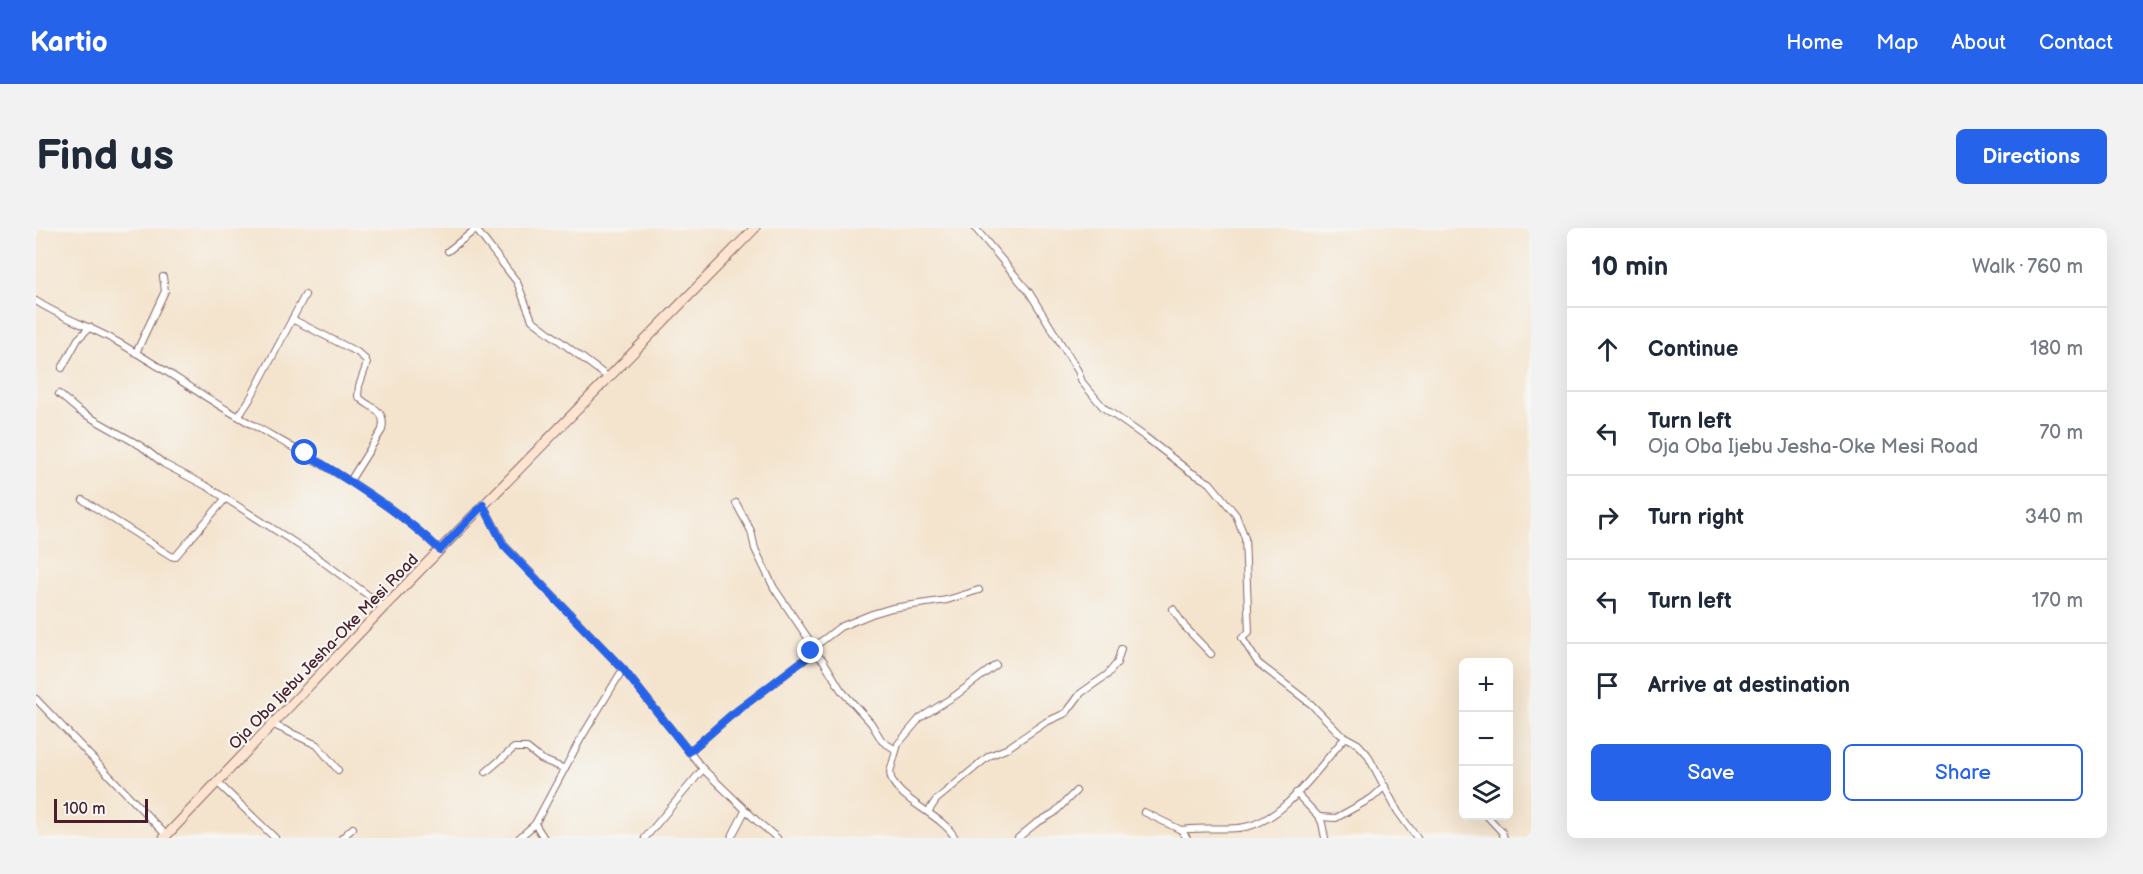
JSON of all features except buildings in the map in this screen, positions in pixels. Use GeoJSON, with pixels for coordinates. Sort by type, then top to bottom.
{"type":"FeatureCollection","features":[{"type":"Feature","properties":{"kind":"main road","name":"Oja Oba Ijebu Jesha-Oke Mesi Road"},"geometry":{"type":"LineString","coordinates":[[166,837],[384,607],[755,228]]}},
{"type":"Feature","properties":{"kind":"street"},"geometry":{"type":"LineString","coordinates":[[448,252],[475,228],[517,282],[532,320],[609,378]]}},
{"type":"Feature","properties":{"kind":"street"},"geometry":{"type":"LineString","coordinates":[[975,228],[1029,292],[1078,370],[1089,393],[1104,408],[1189,471],[1210,483],[1236,515],[1245,538],[1250,613],[1249,632],[1242,638],[1258,663],[1311,704],[1345,738],[1358,744],[1367,754],[1398,812],[1417,838]]}},
{"type":"Feature","properties":{"kind":"street"},"geometry":{"type":"LineString","coordinates":[[136,353],[165,291],[163,278]]}},
{"type":"Feature","properties":{"kind":"street"},"geometry":{"type":"LineString","coordinates":[[239,416],[305,295]]}},
{"type":"Feature","properties":{"kind":"street"},"geometry":{"type":"LineString","coordinates":[[36,301],[44,307],[90,327],[305,453],[398,513],[417,527],[440,550]]}},
{"type":"Feature","properties":{"kind":"street"},"geometry":{"type":"LineString","coordinates":[[292,319],[357,352],[367,363],[358,396],[380,413],[383,424],[382,430],[350,481]]}},
{"type":"Feature","properties":{"kind":"street"},"geometry":{"type":"LineString","coordinates":[[62,368],[78,339],[90,327]]}},
{"type":"Feature","properties":{"kind":"street"},"geometry":{"type":"LineString","coordinates":[[58,394],[79,411],[141,446],[164,464],[183,472],[226,498],[314,555],[384,607]]}},
{"type":"Feature","properties":{"kind":"street"},"geometry":{"type":"LineString","coordinates":[[83,500],[171,556],[175,556],[226,498]]}},
{"type":"Feature","properties":{"kind":"street"},"geometry":{"type":"LineString","coordinates":[[736,503],[751,531],[755,549],[774,588],[813,649],[823,660],[841,690],[871,723],[882,741],[896,750]]}},
{"type":"Feature","properties":{"kind":"street"},"geometry":{"type":"LineString","coordinates":[[483,505],[504,546],[623,669],[703,769],[777,838]]}},
{"type":"Feature","properties":{"kind":"street"},"geometry":{"type":"LineString","coordinates":[[689,752],[729,717],[809,656],[813,649],[840,627],[892,608],[947,600],[979,590]]}},
{"type":"Feature","properties":{"kind":"street"},"geometry":{"type":"LineString","coordinates":[[1173,609],[1185,627],[1211,654]]}},
{"type":"Feature","properties":{"kind":"street"},"geometry":{"type":"LineString","coordinates":[[928,812],[936,800],[989,756],[1066,712],[1082,693],[1107,675],[1116,663],[1121,649]]}},
{"type":"Feature","properties":{"kind":"street"},"geometry":{"type":"LineString","coordinates":[[955,838],[944,823],[911,799],[892,780],[890,772],[898,744],[920,718],[996,665]]}},
{"type":"Feature","properties":{"kind":"street"},"geometry":{"type":"LineString","coordinates":[[519,838],[535,824],[580,740],[623,669]]}},
{"type":"Feature","properties":{"kind":"street"},"geometry":{"type":"LineString","coordinates":[[36,699],[166,837]]}},
{"type":"Feature","properties":{"kind":"street"},"geometry":{"type":"LineString","coordinates":[[274,724],[317,745],[338,770]]}},
{"type":"Feature","properties":{"kind":"street"},"geometry":{"type":"LineString","coordinates":[[1180,830],[1212,831],[1222,827],[1234,828],[1257,824],[1277,812],[1345,738]]}},
{"type":"Feature","properties":{"kind":"street"},"geometry":{"type":"LineString","coordinates":[[486,772],[514,748],[527,748],[541,759],[565,768]]}},
{"type":"Feature","properties":{"kind":"street"},"geometry":{"type":"LineString","coordinates":[[645,838],[703,769]]}},
{"type":"Feature","properties":{"kind":"street"},"geometry":{"type":"LineString","coordinates":[[217,782],[275,838]]}},
{"type":"Feature","properties":{"kind":"street"},"geometry":{"type":"LineString","coordinates":[[1318,817],[1336,818],[1372,798],[1385,786]]}},
{"type":"Feature","properties":{"kind":"street"},"geometry":{"type":"LineString","coordinates":[[1018,838],[1035,824],[1054,813],[1076,791]]}},
{"type":"Feature","properties":{"kind":"street"},"geometry":{"type":"LineString","coordinates":[[1296,793],[1322,823],[1325,838]]}},
{"type":"Feature","properties":{"kind":"street"},"geometry":{"type":"LineString","coordinates":[[730,838],[746,811]]}},
{"type":"Feature","properties":{"kind":"street"},"geometry":{"type":"LineString","coordinates":[[1144,812],[1180,830],[1187,838]]}},
{"type":"Feature","properties":{"kind":"street"},"geometry":{"type":"LineString","coordinates":[[1489,820],[1502,832],[1504,838]]}},
{"type":"Feature","properties":{"kind":"street"},"geometry":{"type":"LineString","coordinates":[[535,824],[544,838]]}},
{"type":"Feature","properties":{"kind":"street"},"geometry":{"type":"LineString","coordinates":[[342,838],[352,828]]}},
{"type":"Feature","properties":{"kind":"route"},"geometry":{"type":"LineString","coordinates":[[305,453],[394,510],[417,527],[440,550],[483,505],[504,546],[623,669],[689,752],[729,717],[809,656],[811,651]]}}]}
